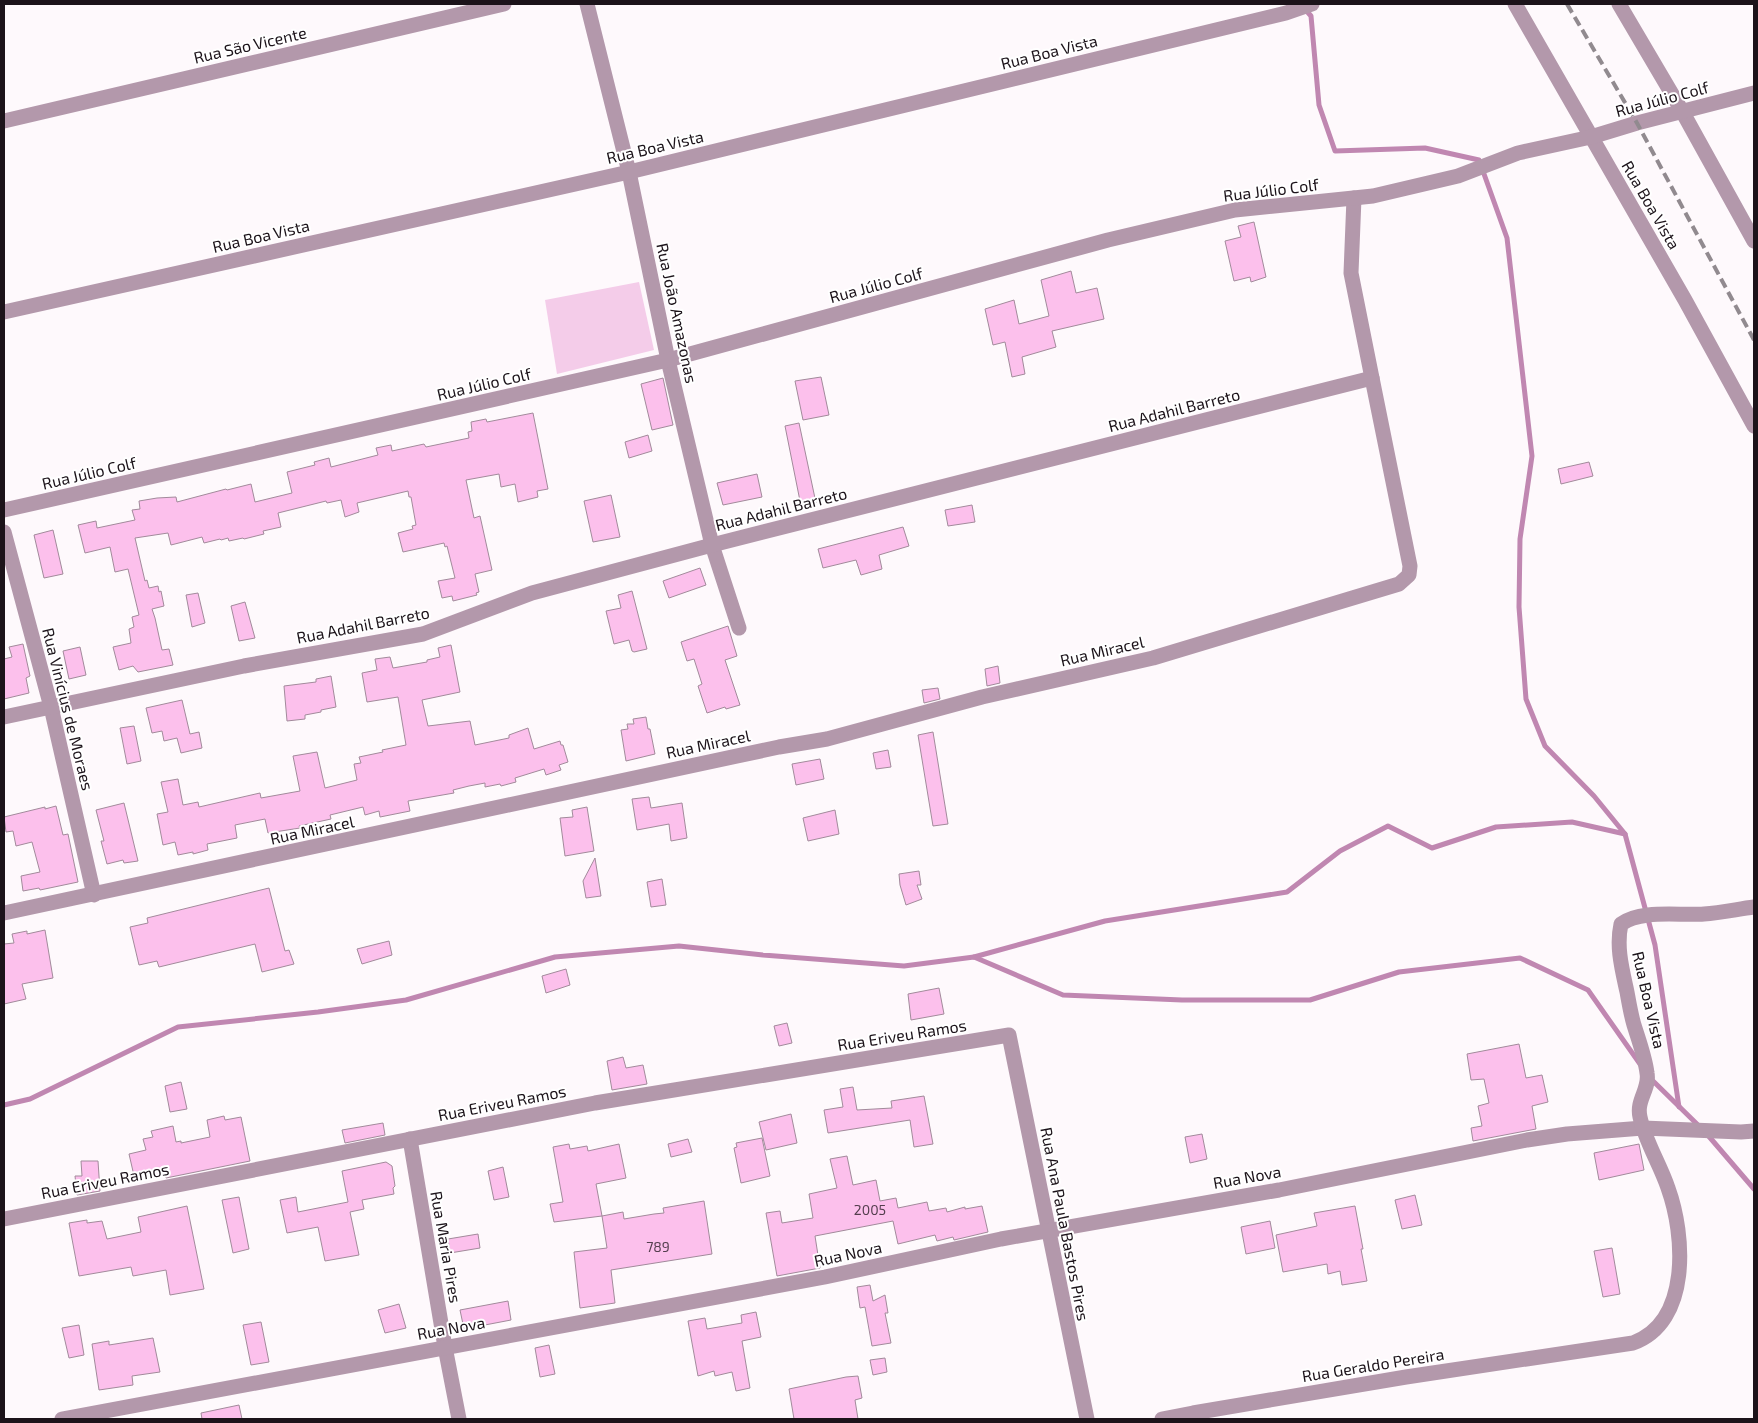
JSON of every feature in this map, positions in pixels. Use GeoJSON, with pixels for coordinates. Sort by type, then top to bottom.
{"type":"FeatureCollection","features":[{"type":"Feature","properties":{"kind":"street","name":"Rua São Vicente"},"geometry":{"type":"LineString","coordinates":[[4,120],[504,4]]}},
{"type":"Feature","properties":{"kind":"street","name":"Rua João Amazonas"},"geometry":{"type":"LineString","coordinates":[[587,4],[629,172],[668,360],[712,545],[739,628]]}},
{"type":"Feature","properties":{"kind":"street","name":"Rua Boa Vista"},"geometry":{"type":"LineString","coordinates":[[4,312],[629,172],[1277,15],[1312,4]]}},
{"type":"Feature","properties":{"kind":"street","name":"Rua Boa Vista"},"geometry":{"type":"LineString","coordinates":[[1515,4],[1685,300],[1754,426]]}},
{"type":"Feature","properties":{"kind":"street"},"geometry":{"type":"LineString","coordinates":[[1619,4],[1682,111],[1754,241]]}},
{"type":"Feature","properties":{"kind":"street","name":"Rua Júlio Colf"},"geometry":{"type":"LineString","coordinates":[[4,510],[668,360],[1108,240],[1235,210],[1373,196],[1458,176],[1518,153],[1592,137],[1636,123],[1754,92]]}},
{"type":"Feature","properties":{"kind":"street"},"geometry":{"type":"LineString","coordinates":[[1354,198],[1352,273],[1372,378]]}},
{"type":"Feature","properties":{"kind":"street","name":"Rua Adahil Barreto"},"geometry":{"type":"LineString","coordinates":[[4,717],[244,666],[423,634],[532,593],[712,545],[1372,378]]}},
{"type":"Feature","properties":{"kind":"street","name":"Rua Miracel"},"geometry":{"type":"LineString","coordinates":[[4,913],[779,747],[827,739],[982,696],[1153,658],[1398,584],[1409,575],[1410,566],[1372,378]]}},
{"type":"Feature","properties":{"kind":"street","name":"Rua Vinícius de Moraes"},"geometry":{"type":"LineString","coordinates":[[4,532],[51,707],[94,895]]}},
{"type":"Feature","properties":{"kind":"street","name":"Rua Boa Vista"},"geometry":{"type":"LineString","coordinates":[[1643,1128],[1639,1107],[1648,1075],[1633,1023],[1619,954],[1622,924],[1627,920],[1647,915],[1705,914],[1754,907]]}},
{"type":"Feature","properties":{"kind":"street","name":"Rua Eriveu Ramos"},"geometry":{"type":"LineString","coordinates":[[4,1219],[595,1103],[1009,1035]]}},
{"type":"Feature","properties":{"kind":"street","name":"Rua Ana Paula Bastos Pires"},"geometry":{"type":"LineString","coordinates":[[1009,1035],[1087,1419]]}},
{"type":"Feature","properties":{"kind":"street","name":"Rua Nova"},"geometry":{"type":"LineString","coordinates":[[62,1419],[825,1277],[1048,1230],[1279,1190],[1527,1140],[1567,1134],[1643,1128],[1754,1131]]}},
{"type":"Feature","properties":{"kind":"street","name":"Rua Geraldo Pereira"},"geometry":{"type":"LineString","coordinates":[[1162,1419],[1193,1412],[1590,1348],[1634,1343],[1641,1340],[1652,1333],[1662,1322],[1673,1304],[1679,1268],[1679,1231],[1669,1189],[1643,1128]]}},
{"type":"Feature","properties":{"kind":"street","name":"Rua Maria Pires"},"geometry":{"type":"LineString","coordinates":[[410,1139],[459,1419]]}},
{"type":"Feature","properties":{"kind":"shaded area"},"geometry":{"type":"Polygon","coordinates":[[[639,282],[654,350],[557,374],[545,300],[639,282]]]}},
{"type":"Feature","properties":{"kind":"building"},"geometry":{"type":"Polygon","coordinates":[[[1254,222],[1266,277],[1251,282],[1250,277],[1234,281],[1225,241],[1241,237],[1238,226],[1254,222]]]}},
{"type":"Feature","properties":{"kind":"building"},"geometry":{"type":"Polygon","coordinates":[[[1071,271],[1076,293],[1097,288],[1104,319],[1052,331],[1056,347],[1022,357],[1025,374],[1012,377],[1005,342],[993,345],[985,309],[1014,300],[1019,324],[1049,316],[1041,280],[1071,271]]]}},
{"type":"Feature","properties":{"kind":"building"},"geometry":{"type":"Polygon","coordinates":[[[821,377],[829,415],[803,420],[795,381],[821,377]]]}},
{"type":"Feature","properties":{"kind":"building"},"geometry":{"type":"Polygon","coordinates":[[[663,378],[673,425],[652,430],[641,384],[663,378]]]}},
{"type":"Feature","properties":{"kind":"building"},"geometry":{"type":"Polygon","coordinates":[[[533,413],[548,489],[537,491],[538,497],[518,502],[515,484],[501,487],[499,474],[466,480],[474,518],[480,516],[492,570],[475,574],[479,592],[476,593],[477,595],[453,601],[452,596],[442,598],[438,581],[455,578],[447,546],[445,547],[444,543],[403,552],[398,533],[413,529],[412,526],[416,525],[411,497],[409,497],[408,491],[357,503],[359,512],[345,517],[341,500],[327,503],[326,501],[278,513],[281,527],[263,531],[264,534],[244,539],[229,541],[228,538],[204,543],[202,537],[171,545],[168,533],[135,538],[145,581],[147,580],[149,588],[158,586],[159,592],[161,591],[164,606],[152,609],[162,650],[169,649],[173,665],[138,672],[133,666],[119,670],[113,647],[131,643],[129,629],[134,627],[132,617],[139,615],[128,569],[115,572],[110,547],[85,553],[78,525],[96,521],[97,528],[135,520],[132,510],[140,509],[139,501],[157,498],[176,497],[177,502],[251,484],[255,502],[292,493],[287,472],[315,465],[314,462],[329,458],[331,467],[378,455],[376,448],[391,445],[392,451],[424,444],[426,447],[469,438],[468,432],[472,431],[471,422],[486,419],[487,422],[533,413]]]}},
{"type":"Feature","properties":{"kind":"building"},"geometry":{"type":"Polygon","coordinates":[[[799,423],[816,503],[801,506],[785,426],[799,423]]]}},
{"type":"Feature","properties":{"kind":"building"},"geometry":{"type":"Polygon","coordinates":[[[648,435],[652,451],[629,458],[625,442],[648,435]]]}},
{"type":"Feature","properties":{"kind":"building"},"geometry":{"type":"Polygon","coordinates":[[[1589,462],[1593,476],[1561,484],[1558,469],[1589,462]]]}},
{"type":"Feature","properties":{"kind":"building"},"geometry":{"type":"Polygon","coordinates":[[[757,474],[762,497],[723,505],[717,483],[757,474]]]}},
{"type":"Feature","properties":{"kind":"building"},"geometry":{"type":"Polygon","coordinates":[[[611,495],[620,537],[593,542],[584,501],[611,495]]]}},
{"type":"Feature","properties":{"kind":"building"},"geometry":{"type":"Polygon","coordinates":[[[972,505],[975,522],[948,526],[945,510],[972,505]]]}},
{"type":"Feature","properties":{"kind":"building"},"geometry":{"type":"Polygon","coordinates":[[[903,527],[909,546],[879,555],[882,569],[861,575],[856,560],[823,568],[818,549],[903,527]]]}},
{"type":"Feature","properties":{"kind":"building"},"geometry":{"type":"Polygon","coordinates":[[[53,530],[63,574],[44,578],[34,535],[53,530]]]}},
{"type":"Feature","properties":{"kind":"building"},"geometry":{"type":"Polygon","coordinates":[[[700,568],[706,585],[669,598],[663,581],[700,568]]]}},
{"type":"Feature","properties":{"kind":"building"},"geometry":{"type":"Polygon","coordinates":[[[632,591],[647,649],[634,652],[629,640],[614,644],[606,611],[621,608],[618,595],[632,591]]]}},
{"type":"Feature","properties":{"kind":"building"},"geometry":{"type":"Polygon","coordinates":[[[198,593],[205,623],[192,627],[186,595],[198,593]]]}},
{"type":"Feature","properties":{"kind":"building"},"geometry":{"type":"Polygon","coordinates":[[[245,602],[255,638],[239,641],[231,606],[245,602]]]}},
{"type":"Feature","properties":{"kind":"building"},"geometry":{"type":"Polygon","coordinates":[[[728,626],[737,656],[725,660],[740,705],[726,709],[725,707],[707,713],[698,686],[702,684],[694,659],[687,661],[681,642],[728,626]]]}},
{"type":"Feature","properties":{"kind":"building"},"geometry":{"type":"Polygon","coordinates":[[[23,644],[30,676],[26,678],[29,693],[4,699],[4,659],[12,657],[9,647],[23,644]]]}},
{"type":"Feature","properties":{"kind":"building"},"geometry":{"type":"Polygon","coordinates":[[[451,645],[460,692],[422,700],[428,726],[470,721],[475,745],[509,738],[509,735],[528,728],[534,749],[560,741],[568,762],[559,765],[561,770],[546,775],[544,769],[515,778],[516,782],[501,786],[500,784],[485,787],[485,783],[453,790],[454,793],[408,801],[410,811],[380,817],[379,811],[365,815],[363,807],[330,815],[331,819],[299,826],[300,828],[268,833],[265,819],[235,825],[237,838],[207,844],[208,850],[193,854],[193,852],[178,855],[175,842],[163,845],[157,814],[168,812],[161,782],[178,779],[183,805],[198,802],[199,807],[260,793],[261,798],[300,791],[293,756],[317,752],[325,788],[357,780],[354,764],[361,763],[359,757],[406,745],[398,697],[367,702],[362,673],[377,670],[375,659],[390,657],[393,668],[427,662],[427,660],[440,657],[438,648],[451,645]]]}},
{"type":"Feature","properties":{"kind":"building"},"geometry":{"type":"Polygon","coordinates":[[[80,647],[86,675],[69,679],[63,651],[80,647]]]}},
{"type":"Feature","properties":{"kind":"building"},"geometry":{"type":"Polygon","coordinates":[[[998,666],[1000,683],[987,686],[985,669],[998,666]]]}},
{"type":"Feature","properties":{"kind":"building"},"geometry":{"type":"Polygon","coordinates":[[[331,676],[336,707],[305,715],[305,719],[287,721],[284,686],[316,682],[316,679],[331,676]]]}},
{"type":"Feature","properties":{"kind":"building"},"geometry":{"type":"Polygon","coordinates":[[[938,688],[940,699],[924,703],[922,690],[938,688]]]}},
{"type":"Feature","properties":{"kind":"building"},"geometry":{"type":"Polygon","coordinates":[[[182,700],[190,734],[199,732],[202,748],[181,753],[177,738],[164,741],[162,731],[152,733],[146,708],[182,700]]]}},
{"type":"Feature","properties":{"kind":"building"},"geometry":{"type":"Polygon","coordinates":[[[646,717],[655,754],[626,761],[621,730],[628,729],[627,724],[634,724],[633,719],[646,717]]]}},
{"type":"Feature","properties":{"kind":"building"},"geometry":{"type":"Polygon","coordinates":[[[134,726],[141,761],[127,764],[120,728],[134,726]]]}},
{"type":"Feature","properties":{"kind":"building"},"geometry":{"type":"Polygon","coordinates":[[[933,732],[948,824],[933,826],[918,735],[933,732]]]}},
{"type":"Feature","properties":{"kind":"building"},"geometry":{"type":"Polygon","coordinates":[[[888,750],[891,767],[876,769],[873,753],[888,750]]]}},
{"type":"Feature","properties":{"kind":"building"},"geometry":{"type":"Polygon","coordinates":[[[820,759],[824,779],[796,785],[792,764],[820,759]]]}},
{"type":"Feature","properties":{"kind":"building"},"geometry":{"type":"Polygon","coordinates":[[[649,797],[651,808],[682,803],[687,838],[671,841],[669,824],[637,830],[632,799],[649,797]]]}},
{"type":"Feature","properties":{"kind":"building"},"geometry":{"type":"Polygon","coordinates":[[[124,803],[138,861],[124,863],[123,860],[107,864],[101,841],[104,841],[96,810],[124,803]]]}},
{"type":"Feature","properties":{"kind":"building"},"geometry":{"type":"Polygon","coordinates":[[[56,806],[63,835],[68,834],[78,882],[40,890],[39,888],[23,891],[21,876],[40,872],[32,842],[16,846],[13,831],[6,832],[4,817],[56,806]]]}},
{"type":"Feature","properties":{"kind":"building"},"geometry":{"type":"Polygon","coordinates":[[[587,807],[594,851],[565,856],[560,818],[573,817],[572,810],[587,807]]]}},
{"type":"Feature","properties":{"kind":"building"},"geometry":{"type":"Polygon","coordinates":[[[835,810],[839,834],[808,841],[803,818],[835,810]]]}},
{"type":"Feature","properties":{"kind":"building"},"geometry":{"type":"Polygon","coordinates":[[[595,858],[601,896],[586,898],[583,881],[595,858]]]}},
{"type":"Feature","properties":{"kind":"building"},"geometry":{"type":"Polygon","coordinates":[[[919,871],[921,885],[917,885],[922,899],[906,905],[899,874],[919,871]]]}},
{"type":"Feature","properties":{"kind":"building"},"geometry":{"type":"Polygon","coordinates":[[[662,879],[666,905],[651,907],[647,882],[662,879]]]}},
{"type":"Feature","properties":{"kind":"building"},"geometry":{"type":"Polygon","coordinates":[[[269,888],[285,951],[289,950],[294,964],[262,972],[255,944],[159,967],[157,961],[139,965],[130,927],[148,923],[147,918],[269,888]]]}},
{"type":"Feature","properties":{"kind":"building"},"geometry":{"type":"Polygon","coordinates":[[[45,930],[53,978],[22,984],[26,999],[4,1004],[4,944],[14,943],[12,934],[27,931],[27,934],[45,930]]]}},
{"type":"Feature","properties":{"kind":"building"},"geometry":{"type":"Polygon","coordinates":[[[389,941],[392,955],[362,964],[357,949],[389,941]]]}},
{"type":"Feature","properties":{"kind":"building"},"geometry":{"type":"Polygon","coordinates":[[[566,969],[570,985],[546,993],[542,976],[566,969]]]}},
{"type":"Feature","properties":{"kind":"building"},"geometry":{"type":"Polygon","coordinates":[[[939,988],[944,1014],[911,1020],[908,994],[939,988]]]}},
{"type":"Feature","properties":{"kind":"building"},"geometry":{"type":"Polygon","coordinates":[[[787,1023],[792,1043],[779,1046],[774,1026],[787,1023]]]}},
{"type":"Feature","properties":{"kind":"building"},"geometry":{"type":"Polygon","coordinates":[[[1519,1044],[1526,1078],[1542,1075],[1548,1102],[1532,1106],[1536,1129],[1473,1141],[1471,1128],[1482,1126],[1478,1106],[1489,1103],[1484,1079],[1471,1080],[1467,1054],[1519,1044]]]}},
{"type":"Feature","properties":{"kind":"building"},"geometry":{"type":"Polygon","coordinates":[[[623,1057],[626,1068],[643,1065],[647,1084],[612,1090],[607,1061],[623,1057]]]}},
{"type":"Feature","properties":{"kind":"building"},"geometry":{"type":"Polygon","coordinates":[[[181,1082],[187,1109],[170,1112],[165,1086],[181,1082]]]}},
{"type":"Feature","properties":{"kind":"building"},"geometry":{"type":"Polygon","coordinates":[[[853,1087],[857,1110],[892,1108],[891,1101],[924,1096],[933,1144],[914,1147],[910,1120],[828,1133],[824,1110],[843,1107],[840,1089],[853,1087]]]}},
{"type":"Feature","properties":{"kind":"building"},"geometry":{"type":"Polygon","coordinates":[[[791,1114],[797,1143],[766,1150],[759,1122],[791,1114]]]}},
{"type":"Feature","properties":{"kind":"building"},"geometry":{"type":"Polygon","coordinates":[[[224,1116],[225,1120],[241,1117],[250,1161],[166,1178],[165,1173],[135,1180],[129,1154],[146,1150],[143,1139],[153,1137],[151,1131],[173,1126],[176,1142],[181,1141],[181,1143],[210,1137],[207,1120],[224,1116]]]}},
{"type":"Feature","properties":{"kind":"building"},"geometry":{"type":"Polygon","coordinates":[[[383,1123],[385,1135],[345,1143],[342,1130],[383,1123]]]}},
{"type":"Feature","properties":{"kind":"building"},"geometry":{"type":"Polygon","coordinates":[[[1202,1134],[1207,1159],[1190,1163],[1185,1137],[1202,1134]]]}},
{"type":"Feature","properties":{"kind":"building"},"geometry":{"type":"Polygon","coordinates":[[[762,1138],[770,1176],[741,1183],[734,1148],[737,1147],[736,1143],[762,1138]]]}},
{"type":"Feature","properties":{"kind":"building"},"geometry":{"type":"Polygon","coordinates":[[[688,1139],[692,1152],[671,1157],[668,1144],[688,1139]]]}},
{"type":"Feature","properties":{"kind":"building"},"geometry":{"type":"Polygon","coordinates":[[[569,1144],[570,1149],[587,1146],[588,1151],[619,1144],[626,1178],[596,1184],[602,1216],[554,1222],[550,1204],[563,1202],[553,1147],[569,1144]]]}},
{"type":"Feature","properties":{"kind":"building"},"geometry":{"type":"Polygon","coordinates":[[[1639,1144],[1644,1170],[1599,1180],[1594,1153],[1639,1144]]]}},
{"type":"Feature","properties":{"kind":"building"},"geometry":{"type":"Polygon","coordinates":[[[847,1156],[853,1185],[876,1180],[880,1201],[896,1198],[898,1208],[927,1202],[929,1211],[946,1208],[947,1212],[965,1207],[965,1209],[982,1206],[988,1232],[954,1240],[953,1237],[937,1241],[935,1235],[898,1244],[893,1221],[815,1236],[820,1268],[777,1276],[766,1213],[780,1211],[782,1223],[813,1218],[809,1194],[837,1188],[830,1159],[847,1156]]]}},
{"type":"Feature","properties":{"kind":"building"},"geometry":{"type":"Polygon","coordinates":[[[81,1161],[98,1161],[100,1191],[77,1195],[75,1176],[82,1176],[81,1161]]]}},
{"type":"Feature","properties":{"kind":"building"},"geometry":{"type":"Polygon","coordinates":[[[386,1162],[392,1166],[395,1186],[393,1188],[394,1194],[362,1200],[364,1209],[350,1212],[359,1255],[325,1261],[318,1227],[287,1233],[280,1200],[296,1197],[298,1212],[348,1202],[342,1171],[386,1162]]]}},
{"type":"Feature","properties":{"kind":"building"},"geometry":{"type":"Polygon","coordinates":[[[503,1167],[509,1197],[494,1200],[488,1171],[503,1167]]]}},
{"type":"Feature","properties":{"kind":"building"},"geometry":{"type":"Polygon","coordinates":[[[1415,1195],[1422,1225],[1402,1229],[1395,1200],[1415,1195]]]}},
{"type":"Feature","properties":{"kind":"building"},"geometry":{"type":"Polygon","coordinates":[[[239,1197],[249,1249],[233,1253],[222,1200],[239,1197]]]}},
{"type":"Feature","properties":{"kind":"building"},"geometry":{"type":"Polygon","coordinates":[[[704,1201],[712,1254],[611,1270],[615,1303],[580,1308],[574,1252],[607,1248],[602,1216],[623,1212],[624,1219],[664,1213],[663,1208],[704,1201]]]}},
{"type":"Feature","properties":{"kind":"building"},"geometry":{"type":"Polygon","coordinates":[[[187,1206],[204,1289],[170,1295],[166,1270],[133,1276],[131,1267],[79,1276],[69,1223],[87,1220],[87,1223],[102,1221],[107,1239],[141,1232],[138,1217],[187,1206]]]}},
{"type":"Feature","properties":{"kind":"building"},"geometry":{"type":"Polygon","coordinates":[[[1355,1206],[1367,1281],[1342,1285],[1340,1271],[1328,1274],[1327,1264],[1283,1272],[1276,1235],[1317,1226],[1314,1213],[1355,1206]]]}},
{"type":"Feature","properties":{"kind":"building"},"geometry":{"type":"Polygon","coordinates":[[[1270,1221],[1275,1248],[1246,1254],[1241,1227],[1270,1221]]]}},
{"type":"Feature","properties":{"kind":"building"},"geometry":{"type":"Polygon","coordinates":[[[478,1234],[480,1248],[450,1253],[448,1239],[478,1234]]]}},
{"type":"Feature","properties":{"kind":"building"},"geometry":{"type":"Polygon","coordinates":[[[1612,1248],[1620,1294],[1603,1297],[1594,1251],[1612,1248]]]}},
{"type":"Feature","properties":{"kind":"building"},"geometry":{"type":"Polygon","coordinates":[[[870,1285],[873,1301],[885,1295],[888,1313],[885,1313],[891,1343],[872,1346],[865,1307],[860,1308],[857,1287],[870,1285]]]}},
{"type":"Feature","properties":{"kind":"building"},"geometry":{"type":"Polygon","coordinates":[[[508,1301],[511,1320],[464,1329],[460,1310],[508,1301]]]}},
{"type":"Feature","properties":{"kind":"building"},"geometry":{"type":"Polygon","coordinates":[[[399,1304],[406,1328],[385,1333],[378,1310],[399,1304]]]}},
{"type":"Feature","properties":{"kind":"building"},"geometry":{"type":"Polygon","coordinates":[[[756,1312],[761,1337],[742,1341],[750,1388],[736,1391],[732,1372],[715,1376],[714,1371],[698,1376],[688,1321],[705,1318],[707,1329],[742,1323],[741,1315],[756,1312]]]}},
{"type":"Feature","properties":{"kind":"building"},"geometry":{"type":"Polygon","coordinates":[[[261,1322],[269,1362],[251,1365],[243,1325],[261,1322]]]}},
{"type":"Feature","properties":{"kind":"building"},"geometry":{"type":"Polygon","coordinates":[[[79,1325],[84,1355],[69,1358],[62,1328],[79,1325]]]}},
{"type":"Feature","properties":{"kind":"building"},"geometry":{"type":"Polygon","coordinates":[[[153,1338],[160,1372],[132,1376],[133,1385],[99,1390],[92,1344],[109,1341],[109,1345],[153,1338]]]}},
{"type":"Feature","properties":{"kind":"building"},"geometry":{"type":"Polygon","coordinates":[[[549,1345],[555,1374],[540,1377],[535,1348],[549,1345]]]}},
{"type":"Feature","properties":{"kind":"building"},"geometry":{"type":"Polygon","coordinates":[[[885,1358],[887,1372],[873,1375],[870,1360],[885,1358]]]}},
{"type":"Feature","properties":{"kind":"building"},"geometry":{"type":"Polygon","coordinates":[[[858,1376],[862,1398],[855,1400],[858,1419],[794,1419],[789,1389],[858,1376]]]}},
{"type":"Feature","properties":{"kind":"building"},"geometry":{"type":"Polygon","coordinates":[[[239,1405],[242,1419],[202,1419],[201,1413],[239,1405]]]}},
{"type":"Feature","properties":{"kind":"waterway"},"geometry":{"type":"LineString","coordinates":[[1304,8],[1311,16],[1319,105],[1335,151],[1425,148],[1479,160],[1507,238],[1532,456],[1520,539],[1519,607],[1526,699],[1545,746],[1594,796],[1625,834]]}},
{"type":"Feature","properties":{"kind":"waterway"},"geometry":{"type":"LineString","coordinates":[[974,957],[1105,921],[1287,892],[1340,851],[1388,826],[1432,848],[1496,827],[1572,822],[1625,834],[1655,945],[1679,1107]]}},
{"type":"Feature","properties":{"kind":"waterway"},"geometry":{"type":"LineString","coordinates":[[4,1105],[30,1099],[178,1027],[318,1012],[406,1000],[555,957],[679,946],[763,955],[904,966],[974,957],[1063,995],[1182,1000],[1310,1000],[1399,972],[1520,958],[1588,990],[1640,1064]]}},
{"type":"Feature","properties":{"kind":"waterway"},"geometry":{"type":"LineString","coordinates":[[1651,1079],[1700,1127]]}},
{"type":"Feature","properties":{"kind":"waterway"},"geometry":{"type":"LineString","coordinates":[[1706,1133],[1754,1189]]}},
{"type":"Feature","properties":{"kind":"railway"},"geometry":{"type":"LineString","coordinates":[[1567,4],[1637,123],[1754,340]]}}]}
